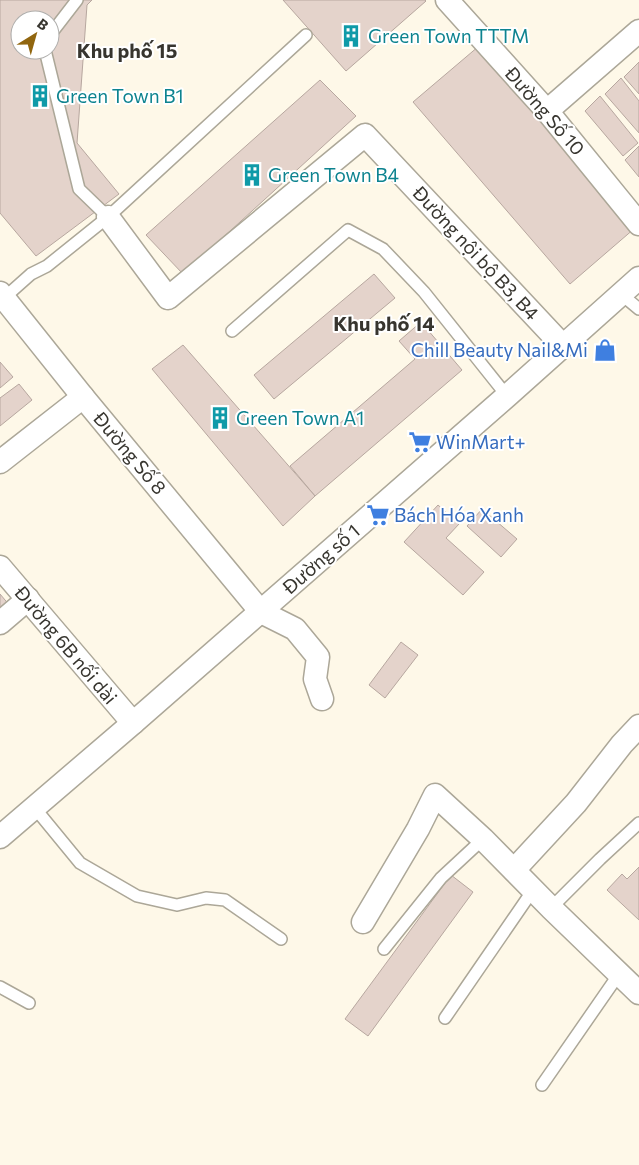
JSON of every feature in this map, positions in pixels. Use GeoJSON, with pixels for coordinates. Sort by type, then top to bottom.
{"type":"FeatureCollection","features":[{"type":"Feature","properties":{"kind":"street","name":"Đường Số 10"},"geometry":{"type":"LineString","coordinates":[[447,0],[547,112],[639,224]]}},
{"type":"Feature","properties":{"kind":"street"},"geometry":{"type":"LineString","coordinates":[[547,112],[639,31]]}},
{"type":"Feature","properties":{"kind":"street","name":"Đường nội bộ B3, B4"},"geometry":{"type":"LineString","coordinates":[[108,217],[168,298],[365,135],[563,346]]}},
{"type":"Feature","properties":{"kind":"street","name":"Đường số 1"},"geometry":{"type":"LineString","coordinates":[[0,837],[508,396],[639,278]]}},
{"type":"Feature","properties":{"kind":"street","name":"Đường Số 8"},"geometry":{"type":"LineString","coordinates":[[2,296],[261,612]]}},
{"type":"Feature","properties":{"kind":"street"},"geometry":{"type":"LineString","coordinates":[[0,462],[83,397]]}},
{"type":"Feature","properties":{"kind":"street","name":"Đường 6B nối dài"},"geometry":{"type":"LineString","coordinates":[[0,567],[133,723]]}},
{"type":"Feature","properties":{"kind":"street"},"geometry":{"type":"LineString","coordinates":[[0,623],[28,599]]}},
{"type":"Feature","properties":{"kind":"street"},"geometry":{"type":"LineString","coordinates":[[261,612],[295,629],[318,658],[315,679],[322,699]]}},
{"type":"Feature","properties":{"kind":"street"},"geometry":{"type":"LineString","coordinates":[[514,870],[576,803],[622,744],[639,726]]}},
{"type":"Feature","properties":{"kind":"street"},"geometry":{"type":"LineString","coordinates":[[362,922],[418,828],[435,795],[483,839],[639,993]]}},
{"type":"Feature","properties":{"kind":"lane"},"geometry":{"type":"LineString","coordinates":[[60,22],[77,0]]}},
{"type":"Feature","properties":{"kind":"lane"},"geometry":{"type":"LineString","coordinates":[[2,296],[31,274],[47,266],[108,217],[306,35]]}},
{"type":"Feature","properties":{"kind":"lane"},"geometry":{"type":"LineString","coordinates":[[47,60],[79,189],[108,217]]}},
{"type":"Feature","properties":{"kind":"lane"},"geometry":{"type":"LineString","coordinates":[[232,331],[348,230],[383,249],[424,292],[508,396]]}},
{"type":"Feature","properties":{"kind":"lane"},"geometry":{"type":"LineString","coordinates":[[621,294],[639,309]]}},
{"type":"Feature","properties":{"kind":"lane"},"geometry":{"type":"LineString","coordinates":[[34,807],[80,863],[136,896],[177,905],[206,898],[225,900],[280,939]]}},
{"type":"Feature","properties":{"kind":"lane"},"geometry":{"type":"LineString","coordinates":[[551,908],[639,823]]}},
{"type":"Feature","properties":{"kind":"lane"},"geometry":{"type":"LineString","coordinates":[[384,949],[441,878],[483,839]]}},
{"type":"Feature","properties":{"kind":"lane"},"geometry":{"type":"LineString","coordinates":[[444,1018],[533,890]]}},
{"type":"Feature","properties":{"kind":"lane"},"geometry":{"type":"LineString","coordinates":[[542,1085],[619,974]]}},
{"type":"Feature","properties":{"kind":"lane"},"geometry":{"type":"LineString","coordinates":[[0,987],[29,1003]]}},
{"type":"Feature","properties":{"kind":"building","name":"Green Town B1"},"geometry":{"type":"Polygon","coordinates":[[[0,0],[92,0],[87,5],[77,143],[119,194],[36,256],[0,213],[0,0]]]}},
{"type":"Feature","properties":{"kind":"building","name":"Green Town TTTM"},"geometry":{"type":"Polygon","coordinates":[[[283,0],[425,0],[426,1],[346,71],[283,0]]]}},
{"type":"Feature","properties":{"kind":"building"},"geometry":{"type":"Polygon","coordinates":[[[479,46],[635,228],[570,284],[413,102],[479,46]]]}},
{"type":"Feature","properties":{"kind":"building"},"geometry":{"type":"Polygon","coordinates":[[[639,62],[639,94],[624,77],[639,62]]]}},
{"type":"Feature","properties":{"kind":"building"},"geometry":{"type":"Polygon","coordinates":[[[621,78],[639,101],[639,133],[605,94],[621,78]]]}},
{"type":"Feature","properties":{"kind":"building","name":"Green Town B4"},"geometry":{"type":"Polygon","coordinates":[[[320,80],[356,116],[183,274],[146,235],[320,80]]]}},
{"type":"Feature","properties":{"kind":"building"},"geometry":{"type":"Polygon","coordinates":[[[600,96],[638,143],[623,156],[585,111],[600,96]]]}},
{"type":"Feature","properties":{"kind":"building"},"geometry":{"type":"Polygon","coordinates":[[[639,146],[639,177],[625,160],[639,146]]]}},
{"type":"Feature","properties":{"kind":"building"},"geometry":{"type":"Polygon","coordinates":[[[374,274],[395,298],[274,399],[254,375],[374,274]]]}},
{"type":"Feature","properties":{"kind":"building"},"geometry":{"type":"Polygon","coordinates":[[[421,322],[462,370],[315,496],[290,466],[415,359],[399,341],[421,322]]]}},
{"type":"Feature","properties":{"kind":"building","name":"Green Town A1"},"geometry":{"type":"Polygon","coordinates":[[[183,345],[315,496],[283,526],[152,369],[183,345]]]}},
{"type":"Feature","properties":{"kind":"building"},"geometry":{"type":"Polygon","coordinates":[[[0,362],[13,377],[0,388],[0,362]]]}},
{"type":"Feature","properties":{"kind":"building"},"geometry":{"type":"Polygon","coordinates":[[[19,384],[32,400],[0,426],[0,398],[19,384]]]}},
{"type":"Feature","properties":{"kind":"building"},"geometry":{"type":"Polygon","coordinates":[[[438,505],[459,524],[446,538],[484,572],[463,595],[404,542],[438,505]]]}},
{"type":"Feature","properties":{"kind":"building"},"geometry":{"type":"Polygon","coordinates":[[[482,509],[517,539],[501,557],[467,526],[482,509]]]}},
{"type":"Feature","properties":{"kind":"building"},"geometry":{"type":"Polygon","coordinates":[[[0,594],[16,613],[0,626],[0,594]]]}},
{"type":"Feature","properties":{"kind":"building"},"geometry":{"type":"Polygon","coordinates":[[[401,642],[418,655],[385,698],[369,685],[401,642]]]}},
{"type":"Feature","properties":{"kind":"building"},"geometry":{"type":"Polygon","coordinates":[[[639,867],[639,920],[607,890],[622,874],[627,879],[639,867]]]}},
{"type":"Feature","properties":{"kind":"building"},"geometry":{"type":"Polygon","coordinates":[[[451,875],[473,892],[368,1036],[345,1019],[451,875]]]}},
{"type":"Feature","properties":{"kind":"place","name":"Green Town TTTM"},"geometry":{"type":"Point","coordinates":[351,36]}},
{"type":"Feature","properties":{"kind":"place","name":"Green Town B1"},"geometry":{"type":"Point","coordinates":[40,96]}},
{"type":"Feature","properties":{"kind":"place","name":"Green Town B4"},"geometry":{"type":"Point","coordinates":[252,175]}},
{"type":"Feature","properties":{"kind":"place","name":"Chill Beauty Nail&Mi"},"geometry":{"type":"Point","coordinates":[605,350]}},
{"type":"Feature","properties":{"kind":"place","name":"Green Town A1"},"geometry":{"type":"Point","coordinates":[220,418]}},
{"type":"Feature","properties":{"kind":"place","name":"WinMart+"},"geometry":{"type":"Point","coordinates":[420,442]}},
{"type":"Feature","properties":{"kind":"place","name":"Bách Hóa Xanh"},"geometry":{"type":"Point","coordinates":[378,515]}},
{"type":"Feature","properties":{"kind":"district","name":"Khu phố 15"},"geometry":{"type":"Point","coordinates":[127,51]}},
{"type":"Feature","properties":{"kind":"district","name":"Khu phố 14"},"geometry":{"type":"Point","coordinates":[384,324]}}]}
